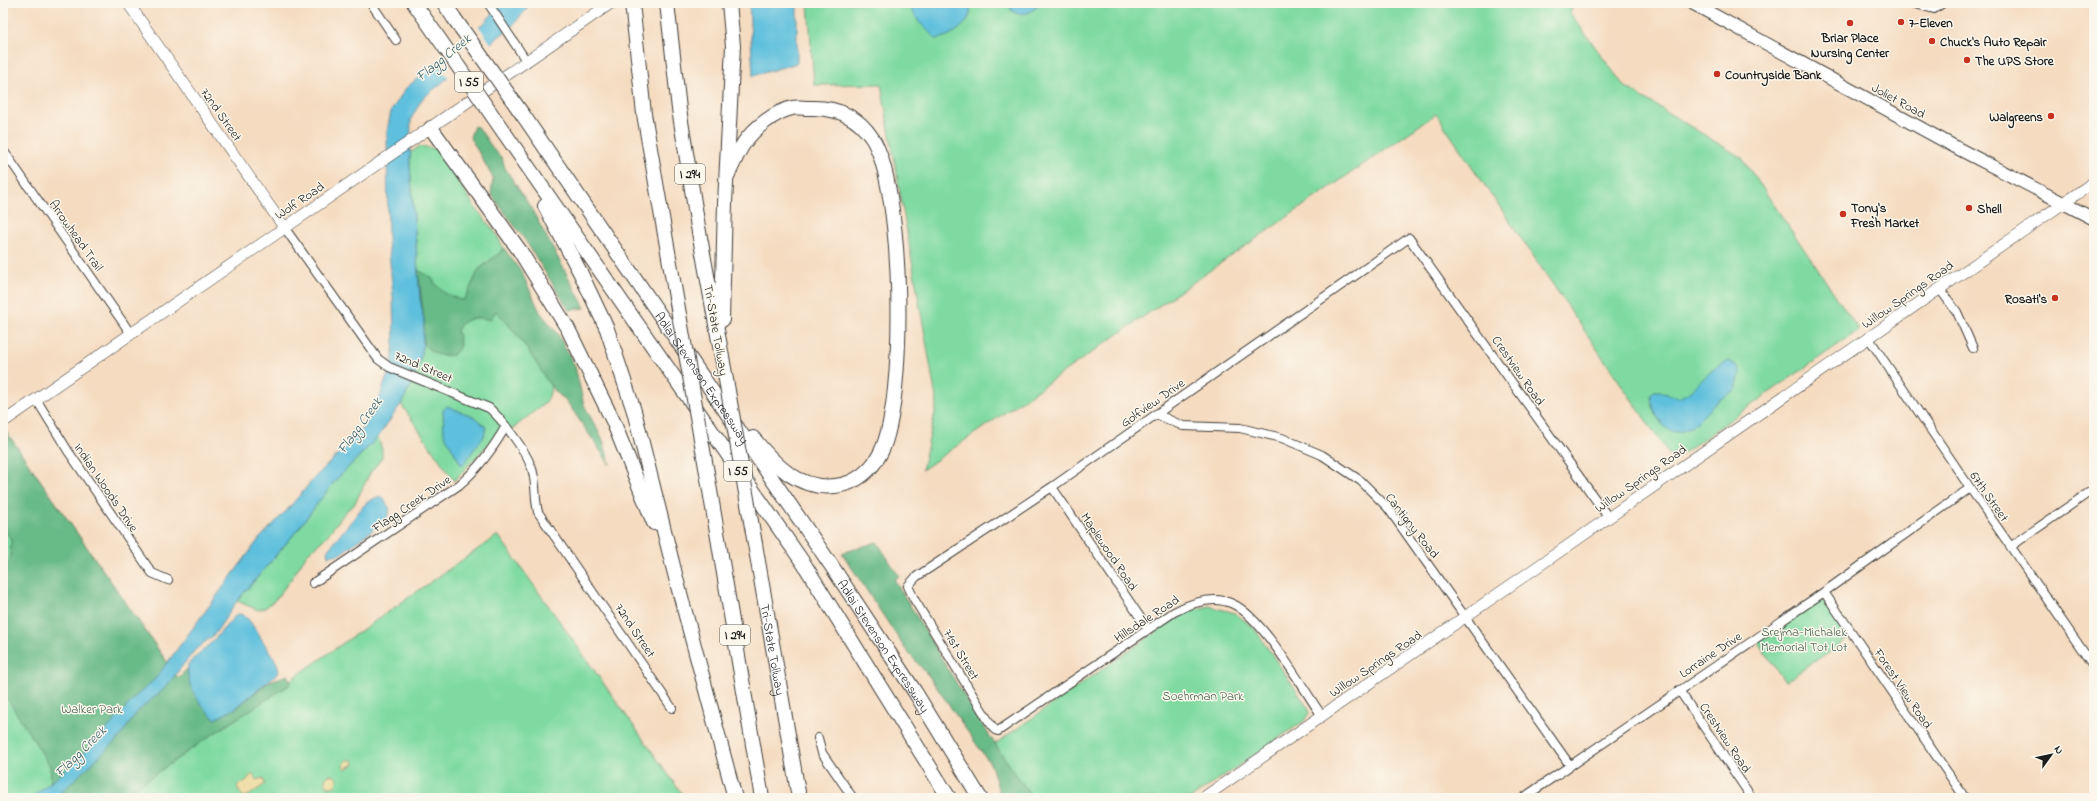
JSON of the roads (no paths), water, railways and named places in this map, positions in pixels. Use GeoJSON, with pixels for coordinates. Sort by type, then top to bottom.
{"type":"FeatureCollection","features":[{"type":"Feature","properties":{"kind":"highway","name":"Adlai Stevenson Expressway"},"geometry":{"type":"LineString","coordinates":[[414,3],[804,564],[950,798]]}},
{"type":"Feature","properties":{"kind":"highway","name":"Adlai Stevenson Expressway"},"geometry":{"type":"LineString","coordinates":[[444,3],[523,115],[884,645],[980,798]]}},
{"type":"Feature","properties":{"kind":"highway","name":"Tri-State Tollway"},"geometry":{"type":"LineString","coordinates":[[667,3],[679,109],[697,221],[722,351],[799,798]]}},
{"type":"Feature","properties":{"kind":"highway"},"geometry":{"type":"LineString","coordinates":[[722,351],[725,203],[733,46],[729,3]]}},
{"type":"Feature","properties":{"kind":"highway","name":"I 294"},"geometry":{"type":"LineString","coordinates":[[633,4],[644,114],[762,798]]}},
{"type":"Feature","properties":{"kind":"highway"},"geometry":{"type":"LineString","coordinates":[[705,381],[770,459],[792,477],[813,486],[839,486],[860,477],[876,460],[886,440],[894,396],[898,275],[894,233],[885,175],[880,156],[873,139],[856,120],[842,112],[823,108],[792,108],[767,120],[744,142],[727,176]]}},
{"type":"Feature","properties":{"kind":"highway"},"geometry":{"type":"LineString","coordinates":[[431,128],[520,251],[568,329],[614,421],[678,586]]}},
{"type":"Feature","properties":{"kind":"highway"},"geometry":{"type":"LineString","coordinates":[[516,151],[580,272],[607,329],[634,411],[678,586],[735,798]]}},
{"type":"Feature","properties":{"kind":"main road","name":"Joliet Road"},"geometry":{"type":"LineString","coordinates":[[1692,3],[2062,204],[2094,219]]}},
{"type":"Feature","properties":{"kind":"street","name":"72nd Street"},"geometry":{"type":"LineString","coordinates":[[128,3],[378,359],[389,366],[489,408],[500,417],[531,466],[535,501],[538,512],[672,708]]}},
{"type":"Feature","properties":{"kind":"street"},"geometry":{"type":"LineString","coordinates":[[370,3],[396,40]]}},
{"type":"Feature","properties":{"kind":"street"},"geometry":{"type":"LineString","coordinates":[[488,3],[527,62]]}},
{"type":"Feature","properties":{"kind":"street","name":"Wolf Road"},"geometry":{"type":"LineString","coordinates":[[3,422],[284,227],[419,137],[611,3]]}},
{"type":"Feature","properties":{"kind":"street"},"geometry":{"type":"LineString","coordinates":[[1912,3],[1934,9],[1943,3]]}},
{"type":"Feature","properties":{"kind":"street","name":"Arrowhead Trail"},"geometry":{"type":"LineString","coordinates":[[3,150],[130,334]]}},
{"type":"Feature","properties":{"kind":"street","name":"Willow Springs Road"},"geometry":{"type":"LineString","coordinates":[[1204,798],[2094,182]]}},
{"type":"Feature","properties":{"kind":"street","name":"Golfview Drive"},"geometry":{"type":"LineString","coordinates":[[908,586],[916,577],[1052,487],[1409,238]]}},
{"type":"Feature","properties":{"kind":"street","name":"Crestview Road"},"geometry":{"type":"LineString","coordinates":[[1409,238],[1608,517]]}},
{"type":"Feature","properties":{"kind":"street"},"geometry":{"type":"LineString","coordinates":[[1940,288],[1957,312],[1973,348]]}},
{"type":"Feature","properties":{"kind":"street","name":"67th Street"},"geometry":{"type":"LineString","coordinates":[[1868,337],[2010,547],[2094,667]]}},
{"type":"Feature","properties":{"kind":"street","name":"Indian Woods Drive"},"geometry":{"type":"LineString","coordinates":[[36,399],[68,451],[152,573],[168,580]]}},
{"type":"Feature","properties":{"kind":"street","name":"Cantigny Road"},"geometry":{"type":"LineString","coordinates":[[1156,414],[1183,426],[1240,428],[1282,438],[1322,455],[1361,481],[1388,508],[1467,617],[1570,764]]}},
{"type":"Feature","properties":{"kind":"street","name":"Flagg Creek Drive"},"geometry":{"type":"LineString","coordinates":[[314,583],[468,478],[493,448],[506,426]]}},
{"type":"Feature","properties":{"kind":"street","name":"Maplewood Road"},"geometry":{"type":"LineString","coordinates":[[1052,487],[1148,629]]}},
{"type":"Feature","properties":{"kind":"street","name":"Lorraine Drive"},"geometry":{"type":"LineString","coordinates":[[1523,798],[1570,764],[1824,592],[1970,488]]}},
{"type":"Feature","properties":{"kind":"street"},"geometry":{"type":"LineString","coordinates":[[2010,547],[2094,490]]}},
{"type":"Feature","properties":{"kind":"street","name":"71st Street"},"geometry":{"type":"LineString","coordinates":[[908,586],[988,720],[995,730],[998,731]]}},
{"type":"Feature","properties":{"kind":"street","name":"Forest View Road"},"geometry":{"type":"LineString","coordinates":[[1824,592],[1965,798]]}},
{"type":"Feature","properties":{"kind":"street","name":"Hillsdale Road"},"geometry":{"type":"LineString","coordinates":[[998,731],[1007,727],[1174,612],[1199,601],[1220,601],[1232,603],[1247,613],[1257,624],[1322,716]]}},
{"type":"Feature","properties":{"kind":"street","name":"Crestview Road"},"geometry":{"type":"LineString","coordinates":[[1679,690],[1752,798]]}},
{"type":"Feature","properties":{"kind":"street"},"geometry":{"type":"LineString","coordinates":[[818,738],[822,753],[853,798]]}},
{"type":"Feature","properties":{"kind":"water"},"geometry":{"type":"Polygon","coordinates":[[[503,3],[529,3],[526,10],[512,26],[422,99],[411,119],[410,165],[420,298],[424,321],[422,353],[412,384],[401,404],[378,437],[334,482],[295,533],[237,601],[214,635],[195,650],[164,689],[137,712],[120,737],[55,798],[30,798],[59,776],[100,737],[136,696],[155,679],[259,539],[287,510],[316,476],[358,435],[375,411],[392,362],[394,342],[393,296],[388,240],[387,131],[391,111],[406,88],[484,23],[503,3]]]}},
{"type":"Feature","properties":{"kind":"water"},"geometry":{"type":"Polygon","coordinates":[[[749,3],[797,3],[797,63],[753,76],[749,3]]]}},
{"type":"Feature","properties":{"kind":"water"},"geometry":{"type":"Polygon","coordinates":[[[907,3],[968,3],[970,16],[955,32],[936,39],[919,22],[907,3]]]}},
{"type":"Feature","properties":{"kind":"water"},"geometry":{"type":"Polygon","coordinates":[[[1011,3],[1043,3],[1028,13],[1018,14],[1011,10],[1011,3]]]}},
{"type":"Feature","properties":{"kind":"water"},"geometry":{"type":"Polygon","coordinates":[[[1729,361],[1738,367],[1740,373],[1736,389],[1718,401],[1697,422],[1683,431],[1675,432],[1668,429],[1660,421],[1656,415],[1652,402],[1651,395],[1654,391],[1660,391],[1678,398],[1691,391],[1713,370],[1729,361]]]}},
{"type":"Feature","properties":{"kind":"water"},"geometry":{"type":"Polygon","coordinates":[[[447,406],[474,417],[486,427],[484,436],[462,466],[444,434],[443,410],[447,406]]]}},
{"type":"Feature","properties":{"kind":"water"},"geometry":{"type":"Polygon","coordinates":[[[379,496],[383,498],[390,509],[386,520],[340,554],[328,556],[327,551],[366,503],[379,496]]]}},
{"type":"Feature","properties":{"kind":"water"},"geometry":{"type":"Polygon","coordinates":[[[239,614],[243,615],[249,620],[277,663],[279,672],[236,708],[215,719],[204,708],[191,687],[188,664],[211,643],[235,616],[239,614]]]}},
{"type":"Feature","properties":{"kind":"place","name":"7-Eleven"},"geometry":{"type":"Point","coordinates":[1901,22]}},
{"type":"Feature","properties":{"kind":"place","name":"Briar Place Nursing Center"},"geometry":{"type":"Point","coordinates":[1850,23]}},
{"type":"Feature","properties":{"kind":"place","name":"Chuck's Auto Repair"},"geometry":{"type":"Point","coordinates":[1932,41]}},
{"type":"Feature","properties":{"kind":"place","name":"The UPS Store"},"geometry":{"type":"Point","coordinates":[1967,60]}},
{"type":"Feature","properties":{"kind":"place","name":"Countryside Bank"},"geometry":{"type":"Point","coordinates":[1717,74]}},
{"type":"Feature","properties":{"kind":"place","name":"Walgreens"},"geometry":{"type":"Point","coordinates":[2051,116]}},
{"type":"Feature","properties":{"kind":"place","name":"Shell"},"geometry":{"type":"Point","coordinates":[1969,208]}},
{"type":"Feature","properties":{"kind":"place","name":"Tony's Fresh Market"},"geometry":{"type":"Point","coordinates":[1843,214]}},
{"type":"Feature","properties":{"kind":"place","name":"Rosati's"},"geometry":{"type":"Point","coordinates":[2055,298]}},
{"type":"Feature","properties":{"kind":"water label","name":"Flagg Creek"},"geometry":{"type":"Point","coordinates":[443,57]}},
{"type":"Feature","properties":{"kind":"water label","name":"Flagg Creek"},"geometry":{"type":"Point","coordinates":[359,425]}},
{"type":"Feature","properties":{"kind":"water label","name":"Flagg Creek"},"geometry":{"type":"Point","coordinates":[80,751]}},
{"type":"Feature","properties":{"kind":"park label","name":"Srejma-Michalek Memorial Tot Lot"},"geometry":{"type":"Point","coordinates":[1804,638]}},
{"type":"Feature","properties":{"kind":"park label","name":"Soehrman Park"},"geometry":{"type":"Point","coordinates":[1203,695]}},
{"type":"Feature","properties":{"kind":"park label","name":"Walker Park"},"geometry":{"type":"Point","coordinates":[92,708]}}]}
